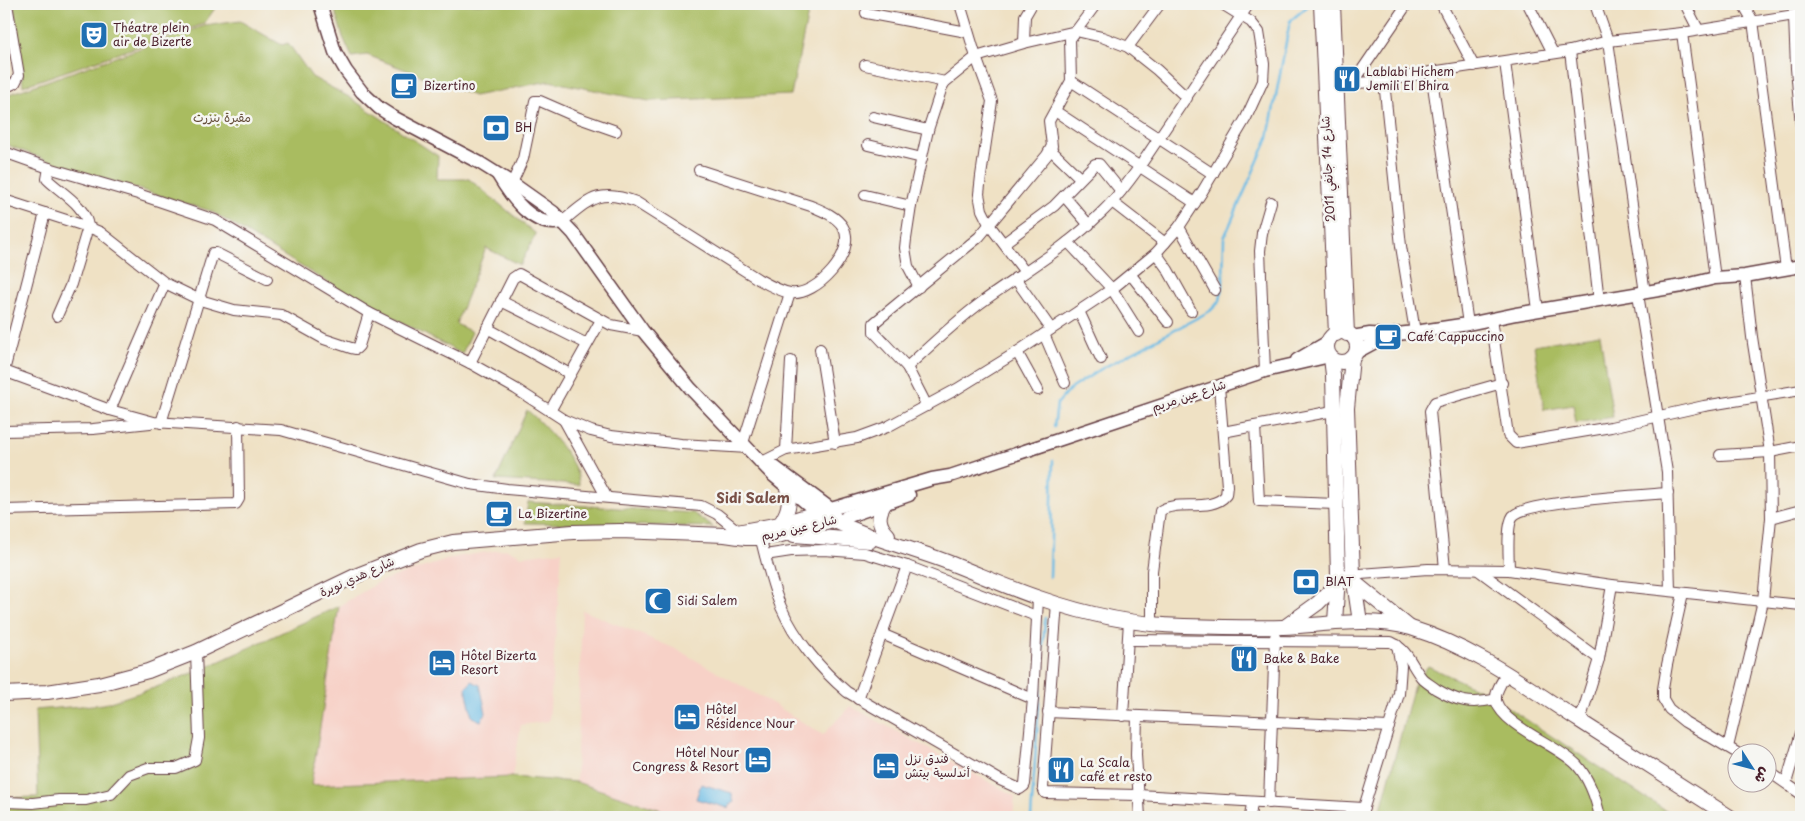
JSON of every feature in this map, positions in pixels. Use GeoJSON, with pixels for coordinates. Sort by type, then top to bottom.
{"type":"FeatureCollection","features":[{"type":"Feature","properties":{"kind":"main road","name":"شارع 14 جانفي 2011"},"geometry":{"type":"LineString","coordinates":[[1320,4],[1337,344]]}},
{"type":"Feature","properties":{"kind":"main road","name":"شارع 14 جانفي 2011"},"geometry":{"type":"LineString","coordinates":[[1333,4],[1338,84],[1337,344],[1333,375],[1338,579],[1335,622]]}},
{"type":"Feature","properties":{"kind":"main road","name":"شارع 14 جانفي 2011"},"geometry":{"type":"LineString","coordinates":[[1337,344],[1356,347],[1347,408],[1353,578],[1360,622]]}},
{"type":"Feature","properties":{"kind":"main road"},"geometry":{"type":"LineString","coordinates":[[1337,344],[1342,362],[1354,355]]}},
{"type":"Feature","properties":{"kind":"main road"},"geometry":{"type":"LineString","coordinates":[[787,488],[789,508],[780,530],[839,538],[892,540]]}},
{"type":"Feature","properties":{"kind":"main road"},"geometry":{"type":"LineString","coordinates":[[885,503],[881,509],[880,523],[883,530],[892,540]]}},
{"type":"Feature","properties":{"kind":"main road"},"geometry":{"type":"LineString","coordinates":[[832,514],[938,559],[1038,598],[1129,621],[1182,626],[1280,627],[1335,622],[1360,622],[1410,628],[1459,648],[1507,673],[1730,817]]}},
{"type":"Feature","properties":{"kind":"main road","name":"شارع عين مريم"},"geometry":{"type":"LineString","coordinates":[[724,535],[743,535],[780,530],[832,514]]}},
{"type":"Feature","properties":{"kind":"main road","name":"شارع هدي نويرة"},"geometry":{"type":"LineString","coordinates":[[4,694],[47,692],[99,684],[148,671],[196,652],[355,576],[422,550],[453,542],[573,532],[620,531],[724,535]]}},
{"type":"Feature","properties":{"kind":"main road"},"geometry":{"type":"LineString","coordinates":[[1353,578],[1410,628]]}},
{"type":"Feature","properties":{"kind":"main road"},"geometry":{"type":"LineString","coordinates":[[1280,627],[1313,607],[1338,579]]}},
{"type":"Feature","properties":{"kind":"street"},"geometry":{"type":"LineString","coordinates":[[4,88],[15,83],[19,75],[7,4]]}},
{"type":"Feature","properties":{"kind":"street"},"geometry":{"type":"LineString","coordinates":[[320,4],[335,52],[346,71],[362,92],[379,108],[393,117],[497,173],[553,212],[643,331],[691,389],[787,488],[832,514]]}},
{"type":"Feature","properties":{"kind":"street"},"geometry":{"type":"LineString","coordinates":[[960,4],[992,101],[979,194],[982,210],[990,226],[1025,272]]}},
{"type":"Feature","properties":{"kind":"street"},"geometry":{"type":"LineString","coordinates":[[1024,43],[1025,16],[1032,4]]}},
{"type":"Feature","properties":{"kind":"street"},"geometry":{"type":"LineString","coordinates":[[927,406],[907,367],[877,336],[873,328],[874,323],[969,246],[990,226],[1051,150],[1050,121],[1071,82],[1070,40],[1096,4]]}},
{"type":"Feature","properties":{"kind":"street"},"geometry":{"type":"LineString","coordinates":[[1128,47],[1160,4]]}},
{"type":"Feature","properties":{"kind":"street"},"geometry":{"type":"LineString","coordinates":[[762,461],[786,450],[835,443],[857,438],[888,427],[1017,352],[1112,289],[1156,253],[1179,227],[1195,203],[1246,118],[1263,81],[1264,64],[1259,32],[1251,22],[1222,4]]}},
{"type":"Feature","properties":{"kind":"street"},"geometry":{"type":"LineString","coordinates":[[907,367],[947,330],[1015,278],[1068,242],[1089,225],[1112,202],[1158,140],[1249,4]]}},
{"type":"Feature","properties":{"kind":"street"},"geometry":{"type":"LineString","coordinates":[[1353,83],[1407,4]]}},
{"type":"Feature","properties":{"kind":"street"},"geometry":{"type":"LineString","coordinates":[[1441,4],[1474,66]]}},
{"type":"Feature","properties":{"kind":"street"},"geometry":{"type":"LineString","coordinates":[[1528,4],[1553,53]]}},
{"type":"Feature","properties":{"kind":"street"},"geometry":{"type":"LineString","coordinates":[[1595,4],[1608,41],[1658,417],[1665,452],[1668,492],[1670,591]]}},
{"type":"Feature","properties":{"kind":"street"},"geometry":{"type":"LineString","coordinates":[[1685,4],[1698,29]]}},
{"type":"Feature","properties":{"kind":"street"},"geometry":{"type":"LineString","coordinates":[[1743,4],[1753,21],[1786,269]]}},
{"type":"Feature","properties":{"kind":"street"},"geometry":{"type":"LineString","coordinates":[[866,13],[968,32]]}},
{"type":"Feature","properties":{"kind":"street"},"geometry":{"type":"LineString","coordinates":[[1323,85],[1384,81],[1570,51],[1608,41],[1798,15],[1801,126]]}},
{"type":"Feature","properties":{"kind":"street"},"geometry":{"type":"LineString","coordinates":[[919,287],[908,266],[906,239],[911,206],[928,130],[945,82],[976,57],[1076,31],[1102,37],[1128,47],[1157,70],[1186,98]]}},
{"type":"Feature","properties":{"kind":"street"},"geometry":{"type":"LineString","coordinates":[[1682,32],[1715,278]]}},
{"type":"Feature","properties":{"kind":"street"},"geometry":{"type":"LineString","coordinates":[[1570,51],[1599,301]]}},
{"type":"Feature","properties":{"kind":"street"},"geometry":{"type":"LineString","coordinates":[[1505,62],[1538,310]]}},
{"type":"Feature","properties":{"kind":"street"},"geometry":{"type":"LineString","coordinates":[[865,65],[945,82]]}},
{"type":"Feature","properties":{"kind":"street"},"geometry":{"type":"LineString","coordinates":[[1431,72],[1468,324]]}},
{"type":"Feature","properties":{"kind":"street"},"geometry":{"type":"LineString","coordinates":[[1384,81],[1402,246],[1415,332]]}},
{"type":"Feature","properties":{"kind":"street"},"geometry":{"type":"LineString","coordinates":[[1071,82],[1213,174]]}},
{"type":"Feature","properties":{"kind":"street"},"geometry":{"type":"LineString","coordinates":[[512,183],[523,159],[535,102],[540,101],[616,131]]}},
{"type":"Feature","properties":{"kind":"street"},"geometry":{"type":"LineString","coordinates":[[1055,111],[1195,203]]}},
{"type":"Feature","properties":{"kind":"street"},"geometry":{"type":"LineString","coordinates":[[873,117],[928,130]]}},
{"type":"Feature","properties":{"kind":"street"},"geometry":{"type":"LineString","coordinates":[[868,146],[922,158]]}},
{"type":"Feature","properties":{"kind":"street"},"geometry":{"type":"LineString","coordinates":[[1051,150],[1080,178]]}},
{"type":"Feature","properties":{"kind":"street"},"geometry":{"type":"LineString","coordinates":[[4,152],[215,220],[369,313],[470,363],[516,389],[564,420],[591,431],[611,436],[681,444],[748,447]]}},
{"type":"Feature","properties":{"kind":"street"},"geometry":{"type":"LineString","coordinates":[[1004,243],[1054,206],[1092,165],[1097,164],[1121,191]]}},
{"type":"Feature","properties":{"kind":"street"},"geometry":{"type":"LineString","coordinates":[[50,168],[47,180],[82,210],[88,227],[71,284],[57,316]]}},
{"type":"Feature","properties":{"kind":"street"},"geometry":{"type":"LineString","coordinates":[[497,173],[513,199],[526,210],[546,222],[555,224],[562,222],[592,198],[609,195],[622,196],[636,202],[758,280],[790,293],[809,289],[821,283],[828,275],[845,246],[846,236],[836,219],[811,206],[699,170]]}},
{"type":"Feature","properties":{"kind":"street"},"geometry":{"type":"LineString","coordinates":[[865,195],[911,206]]}},
{"type":"Feature","properties":{"kind":"street"},"geometry":{"type":"LineString","coordinates":[[1064,196],[1089,225]]}},
{"type":"Feature","properties":{"kind":"street"},"geometry":{"type":"LineString","coordinates":[[4,200],[88,227],[110,239],[165,283],[200,300],[234,310],[281,315],[324,339],[356,349],[359,346],[369,313]]}},
{"type":"Feature","properties":{"kind":"street"},"geometry":{"type":"LineString","coordinates":[[1112,202],[1165,243]]}},
{"type":"Feature","properties":{"kind":"street"},"geometry":{"type":"LineString","coordinates":[[1265,371],[1260,251],[1262,233],[1271,202]]}},
{"type":"Feature","properties":{"kind":"street"},"geometry":{"type":"LineString","coordinates":[[45,213],[4,371],[110,410],[157,423]]}},
{"type":"Feature","properties":{"kind":"street"},"geometry":{"type":"LineString","coordinates":[[1179,227],[1215,290]]}},
{"type":"Feature","properties":{"kind":"street"},"geometry":{"type":"LineString","coordinates":[[1068,242],[1112,289],[1140,332]]}},
{"type":"Feature","properties":{"kind":"street"},"geometry":{"type":"LineString","coordinates":[[157,423],[200,300],[214,253],[267,279]]}},
{"type":"Feature","properties":{"kind":"street"},"geometry":{"type":"LineString","coordinates":[[1156,253],[1191,311]]}},
{"type":"Feature","properties":{"kind":"street"},"geometry":{"type":"LineString","coordinates":[[1337,344],[1370,334],[1388,335],[1468,324],[1715,278],[1744,276],[1801,266]]}},
{"type":"Feature","properties":{"kind":"street"},"geometry":{"type":"LineString","coordinates":[[470,363],[513,278],[519,274],[611,325],[643,331]]}},
{"type":"Feature","properties":{"kind":"street"},"geometry":{"type":"LineString","coordinates":[[1131,275],[1168,322]]}},
{"type":"Feature","properties":{"kind":"street"},"geometry":{"type":"LineString","coordinates":[[1729,744],[1763,601],[1771,518],[1770,452],[1744,276]]}},
{"type":"Feature","properties":{"kind":"street"},"geometry":{"type":"LineString","coordinates":[[1015,278],[1047,331],[1065,382]]}},
{"type":"Feature","properties":{"kind":"street"},"geometry":{"type":"LineString","coordinates":[[110,410],[165,283]]}},
{"type":"Feature","properties":{"kind":"street"},"geometry":{"type":"LineString","coordinates":[[748,447],[790,293]]}},
{"type":"Feature","properties":{"kind":"street"},"geometry":{"type":"LineString","coordinates":[[501,301],[587,344]]}},
{"type":"Feature","properties":{"kind":"street"},"geometry":{"type":"LineString","coordinates":[[1079,311],[1101,359]]}},
{"type":"Feature","properties":{"kind":"street"},"geometry":{"type":"LineString","coordinates":[[1491,319],[1502,383],[1508,435],[1516,443],[1611,427],[1704,406],[1801,390]]}},
{"type":"Feature","properties":{"kind":"street"},"geometry":{"type":"LineString","coordinates":[[550,412],[601,320]]}},
{"type":"Feature","properties":{"kind":"street"},"geometry":{"type":"LineString","coordinates":[[487,328],[570,374]]}},
{"type":"Feature","properties":{"kind":"street"},"geometry":{"type":"LineString","coordinates":[[1354,355],[1388,335]]}},
{"type":"Feature","properties":{"kind":"street","name":"شارع عين مريم"},"geometry":{"type":"LineString","coordinates":[[832,514],[866,499],[950,476],[1219,386],[1286,366],[1337,344]]}},
{"type":"Feature","properties":{"kind":"street"},"geometry":{"type":"LineString","coordinates":[[820,349],[835,443]]}},
{"type":"Feature","properties":{"kind":"street"},"geometry":{"type":"LineString","coordinates":[[1017,352],[1038,390]]}},
{"type":"Feature","properties":{"kind":"street"},"geometry":{"type":"LineString","coordinates":[[786,450],[791,361]]}},
{"type":"Feature","properties":{"kind":"street"},"geometry":{"type":"LineString","coordinates":[[1445,569],[1430,411],[1435,402],[1502,383]]}},
{"type":"Feature","properties":{"kind":"street"},"geometry":{"type":"LineString","coordinates":[[1152,624],[1152,570],[1158,516],[1162,509],[1215,503],[1223,498],[1227,486],[1219,386]]}},
{"type":"Feature","properties":{"kind":"street"},"geometry":{"type":"LineString","coordinates":[[1223,432],[1333,411]]}},
{"type":"Feature","properties":{"kind":"street"},"geometry":{"type":"LineString","coordinates":[[564,420],[606,496]]}},
{"type":"Feature","properties":{"kind":"street"},"geometry":{"type":"LineString","coordinates":[[4,431],[93,429],[157,423],[238,426],[281,430],[470,484],[702,506],[717,514],[743,535]]}},
{"type":"Feature","properties":{"kind":"street"},"geometry":{"type":"LineString","coordinates":[[4,510],[236,504],[239,499],[238,426]]}},
{"type":"Feature","properties":{"kind":"street"},"geometry":{"type":"LineString","coordinates":[[1255,426],[1259,501],[1336,504]]}},
{"type":"Feature","properties":{"kind":"street"},"geometry":{"type":"LineString","coordinates":[[1720,455],[1770,452],[1801,446]]}},
{"type":"Feature","properties":{"kind":"street"},"geometry":{"type":"LineString","coordinates":[[762,461],[809,493],[832,514]]}},
{"type":"Feature","properties":{"kind":"street","name":"شارع عين مريم"},"geometry":{"type":"LineString","coordinates":[[832,514],[885,503],[933,485],[950,476]]}},
{"type":"Feature","properties":{"kind":"street"},"geometry":{"type":"LineString","coordinates":[[1509,570],[1510,525],[1513,517],[1519,512],[1553,504],[1596,498],[1668,492]]}},
{"type":"Feature","properties":{"kind":"street"},"geometry":{"type":"LineString","coordinates":[[809,493],[837,499],[866,499]]}},
{"type":"Feature","properties":{"kind":"street"},"geometry":{"type":"LineString","coordinates":[[1771,518],[1801,510]]}},
{"type":"Feature","properties":{"kind":"street"},"geometry":{"type":"LineString","coordinates":[[760,533],[782,608],[818,664],[832,680],[858,699],[1000,780],[1020,789],[1025,784],[1033,699],[1038,598]]}},
{"type":"Feature","properties":{"kind":"street"},"geometry":{"type":"LineString","coordinates":[[765,555],[791,551],[843,550],[865,553],[908,566],[1036,616]]}},
{"type":"Feature","properties":{"kind":"street"},"geometry":{"type":"LineString","coordinates":[[858,699],[908,566]]}},
{"type":"Feature","properties":{"kind":"street"},"geometry":{"type":"LineString","coordinates":[[1338,579],[1445,569],[1509,570],[1612,585],[1801,605]]}},
{"type":"Feature","properties":{"kind":"street"},"geometry":{"type":"LineString","coordinates":[[1478,570],[1599,659]]}},
{"type":"Feature","properties":{"kind":"street"},"geometry":{"type":"LineString","coordinates":[[1580,721],[1599,659],[1612,585]]}},
{"type":"Feature","properties":{"kind":"street"},"geometry":{"type":"LineString","coordinates":[[1683,593],[1663,689],[1663,699],[1669,709],[1685,722],[1728,747]]}},
{"type":"Feature","properties":{"kind":"street"},"geometry":{"type":"LineString","coordinates":[[1058,604],[1048,712],[1044,792],[1047,793],[1138,795],[1269,803],[1362,812],[1399,694],[1401,666],[1396,645]]}},
{"type":"Feature","properties":{"kind":"street"},"geometry":{"type":"LineString","coordinates":[[1123,716],[1129,621]]}},
{"type":"Feature","properties":{"kind":"street"},"geometry":{"type":"LineString","coordinates":[[1269,803],[1275,642],[1280,627]]}},
{"type":"Feature","properties":{"kind":"street"},"geometry":{"type":"LineString","coordinates":[[882,634],[1033,699]]}},
{"type":"Feature","properties":{"kind":"street"},"geometry":{"type":"LineString","coordinates":[[1128,640],[1391,642],[1407,654],[1421,676],[1429,684],[1443,692],[1460,701],[1480,703],[1496,700]]}},
{"type":"Feature","properties":{"kind":"street"},"geometry":{"type":"LineString","coordinates":[[4,802],[33,803],[59,800],[86,800],[111,794],[129,774],[148,768],[176,768],[195,760],[199,738],[196,652]]}},
{"type":"Feature","properties":{"kind":"street"},"geometry":{"type":"LineString","coordinates":[[1507,673],[1497,691],[1496,700],[1509,718],[1575,764],[1587,779],[1600,817]]}},
{"type":"Feature","properties":{"kind":"street"},"geometry":{"type":"LineString","coordinates":[[1048,712],[1389,727]]}},
{"type":"Feature","properties":{"kind":"street"},"geometry":{"type":"LineString","coordinates":[[1137,716],[1136,755],[1140,817]]}},
{"type":"Feature","properties":{"kind":"street"},"geometry":{"type":"LineString","coordinates":[[1786,783],[1801,733]]}},
{"type":"Feature","properties":{"kind":"street"},"geometry":{"type":"LineString","coordinates":[[1778,778],[1801,794]]}},
{"type":"Feature","properties":{"kind":"street"},"geometry":{"type":"LineString","coordinates":[[1250,817],[1252,803]]}},
{"type":"Feature","properties":{"kind":"shaded area","name":"Hôtel Bizerta Resort"},"geometry":{"type":"Polygon","coordinates":[[[507,549],[522,556],[562,551],[549,721],[521,725],[512,777],[311,785],[339,606],[381,581],[456,557],[507,549]]]}},
{"type":"Feature","properties":{"kind":"shaded area","name":"Hôtel Résidence Nour"},"geometry":{"type":"Polygon","coordinates":[[[582,610],[676,649],[772,703],[823,735],[850,706],[1015,796],[1013,817],[683,817],[576,782],[582,610]]]}},
{"type":"Feature","properties":{"kind":"green space","name":"Théatre plein air de Bizerte"},"geometry":{"type":"Polygon","coordinates":[[[14,4],[218,4],[204,24],[23,86],[14,4]]]}},
{"type":"Feature","properties":{"kind":"green space"},"geometry":{"type":"Polygon","coordinates":[[[333,4],[810,4],[791,95],[649,101],[549,81],[474,96],[367,55],[352,57],[343,37],[333,4]]]}},
{"type":"Feature","properties":{"kind":"green space","name":"مقبرة بنزرت"},"geometry":{"type":"Polygon","coordinates":[[[240,21],[282,45],[288,43],[312,77],[349,97],[438,156],[437,179],[469,179],[536,234],[520,265],[486,248],[456,324],[472,332],[462,354],[330,284],[211,211],[62,166],[10,146],[4,141],[4,96],[204,26],[240,21]]]}},
{"type":"Feature","properties":{"kind":"green space"},"geometry":{"type":"Polygon","coordinates":[[[1600,334],[1613,417],[1576,423],[1573,405],[1544,410],[1534,345],[1600,334]]]}},
{"type":"Feature","properties":{"kind":"green space"},"geometry":{"type":"Polygon","coordinates":[[[527,410],[560,444],[574,466],[579,485],[496,480],[527,410]]]}},
{"type":"Feature","properties":{"kind":"green space"},"geometry":{"type":"Polygon","coordinates":[[[528,502],[693,513],[713,527],[525,523],[528,502]]]}},
{"type":"Feature","properties":{"kind":"green space"},"geometry":{"type":"Polygon","coordinates":[[[339,606],[311,785],[512,777],[576,782],[683,817],[4,817],[4,798],[38,797],[35,710],[104,704],[154,688],[205,668],[339,606]]]}},
{"type":"Feature","properties":{"kind":"green space"},"geometry":{"type":"Polygon","coordinates":[[[1428,666],[1484,692],[1675,817],[1379,817],[1414,685],[1428,666]]]}},
{"type":"Feature","properties":{"kind":"water"},"geometry":{"type":"Polygon","coordinates":[[[472,681],[480,685],[486,713],[481,721],[472,717],[466,688],[472,681]]]}},
{"type":"Feature","properties":{"kind":"water"},"geometry":{"type":"Polygon","coordinates":[[[701,784],[732,793],[734,802],[728,808],[696,799],[701,784]]]}},
{"type":"Feature","properties":{"kind":"waterway"},"geometry":{"type":"LineString","coordinates":[[1054,427],[1057,404],[1070,389],[1101,369],[1210,311],[1220,301],[1223,283],[1224,238],[1268,138],[1290,21],[1309,5]]}},
{"type":"Feature","properties":{"kind":"waterway"},"geometry":{"type":"LineString","coordinates":[[1050,577],[1053,461]]}},
{"type":"Feature","properties":{"kind":"waterway"},"geometry":{"type":"LineString","coordinates":[[1031,817],[1045,618]]}},
{"type":"Feature","properties":{"kind":"place","name":"Théatre plein air de Bizerte"},"geometry":{"type":"Point","coordinates":[94,35]}},
{"type":"Feature","properties":{"kind":"place","name":"Lablabi Hichem Jemili El Bhira"},"geometry":{"type":"Point","coordinates":[1347,79]}},
{"type":"Feature","properties":{"kind":"place","name":"Bizertino"},"geometry":{"type":"Point","coordinates":[404,86]}},
{"type":"Feature","properties":{"kind":"place","name":"BH"},"geometry":{"type":"Point","coordinates":[496,128]}},
{"type":"Feature","properties":{"kind":"place","name":"Café Cappuccino"},"geometry":{"type":"Point","coordinates":[1388,337]}},
{"type":"Feature","properties":{"kind":"place","name":"La Bizertine"},"geometry":{"type":"Point","coordinates":[499,514]}},
{"type":"Feature","properties":{"kind":"place","name":"BIAT"},"geometry":{"type":"Point","coordinates":[1306,582]}},
{"type":"Feature","properties":{"kind":"place","name":"Sidi Salem"},"geometry":{"type":"Point","coordinates":[658,601]}},
{"type":"Feature","properties":{"kind":"place","name":"Bake & Bake"},"geometry":{"type":"Point","coordinates":[1244,659]}},
{"type":"Feature","properties":{"kind":"place","name":"Hôtel Bizerta Resort"},"geometry":{"type":"Point","coordinates":[442,663]}},
{"type":"Feature","properties":{"kind":"place","name":"Hôtel Résidence Nour"},"geometry":{"type":"Point","coordinates":[687,717]}},
{"type":"Feature","properties":{"kind":"place","name":"Hôtel Nour Congress & Resort"},"geometry":{"type":"Point","coordinates":[758,760]}},
{"type":"Feature","properties":{"kind":"place","name":"فندق نزل أندلسية بيتش"},"geometry":{"type":"Point","coordinates":[886,766]}},
{"type":"Feature","properties":{"kind":"place","name":"La Scala café et resto"},"geometry":{"type":"Point","coordinates":[1061,770]}},
{"type":"Feature","properties":{"kind":"district","name":"Sidi Salem"},"geometry":{"type":"Point","coordinates":[753,498]}}]}
